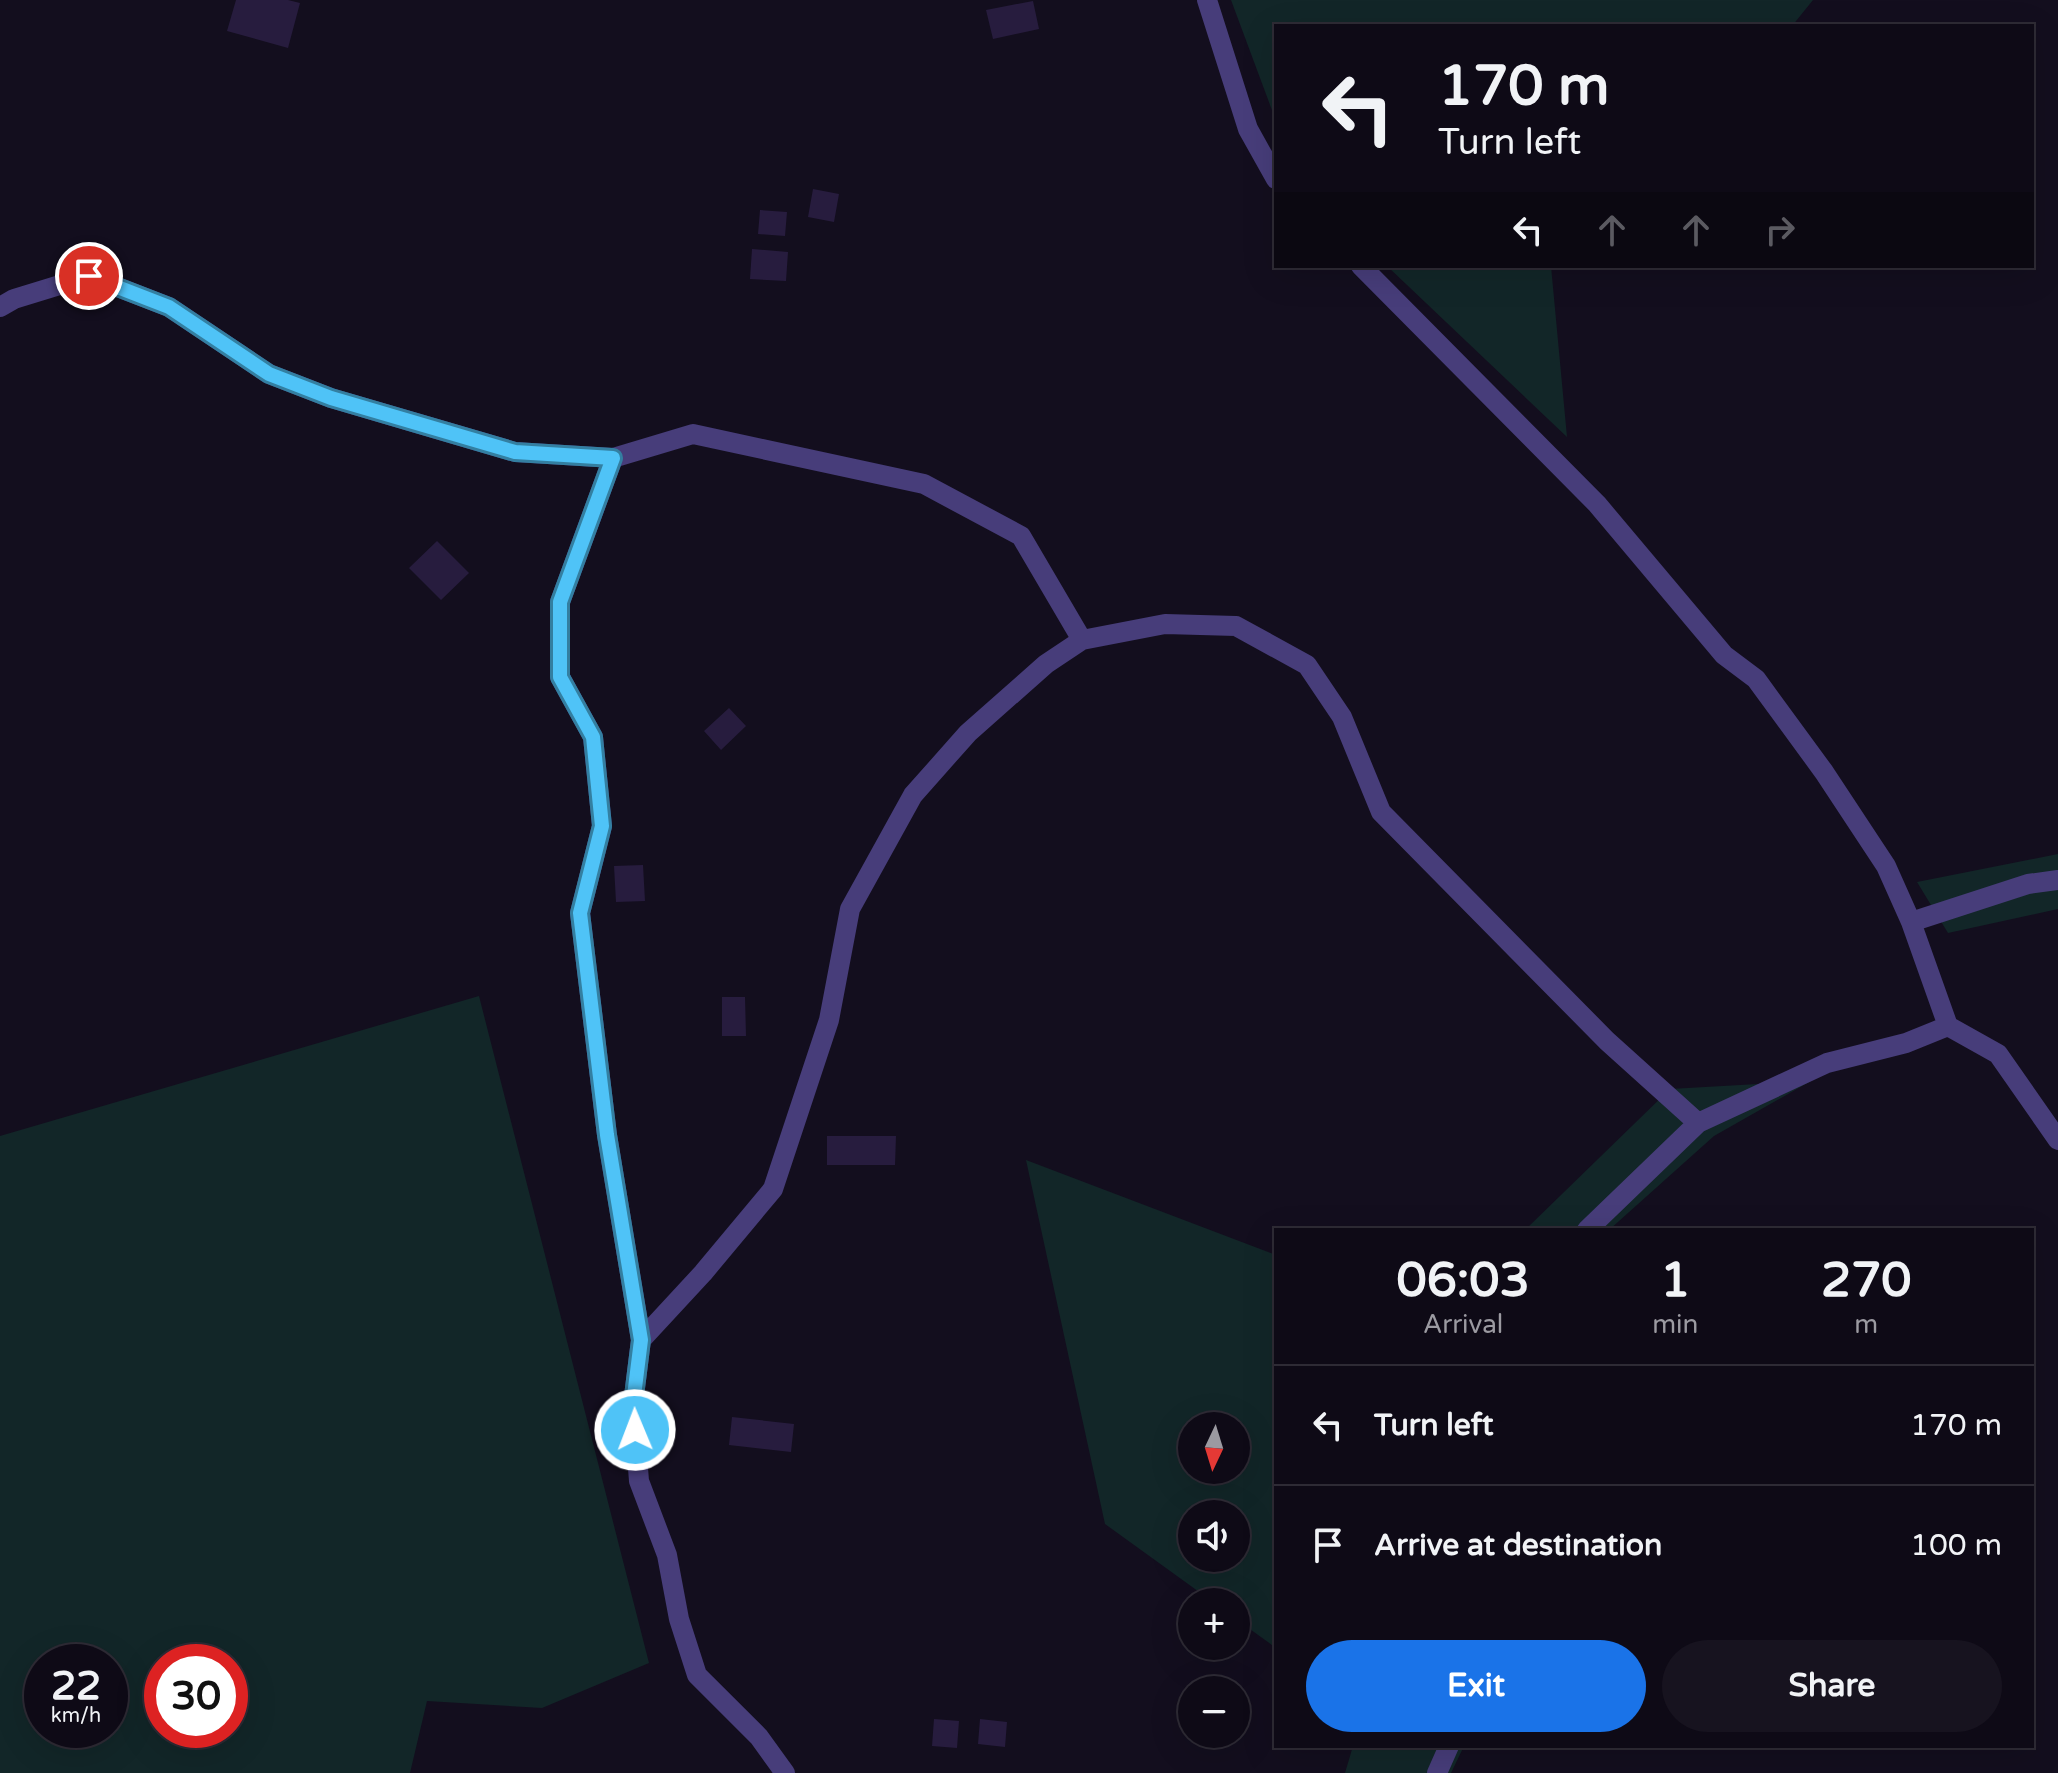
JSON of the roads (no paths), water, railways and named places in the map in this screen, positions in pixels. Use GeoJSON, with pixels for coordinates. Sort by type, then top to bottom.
{"type":"FeatureCollection","features":[{"type":"Feature","properties":{"kind":"street"},"geometry":{"type":"LineString","coordinates":[[1207,0],[1248,129],[1274,175]]}},
{"type":"Feature","properties":{"kind":"street"},"geometry":{"type":"LineString","coordinates":[[1363,268],[1597,504],[1724,655],[1756,679],[1824,772],[1886,866],[1911,922],[1948,1026],[1998,1054],[2058,1140]]}},
{"type":"Feature","properties":{"kind":"street"},"geometry":{"type":"LineString","coordinates":[[0,307],[14,299],[89,276],[169,307],[269,374],[331,398],[515,452],[613,458],[693,434],[924,484],[1021,536],[1082,640]]}},
{"type":"Feature","properties":{"kind":"street"},"geometry":{"type":"LineString","coordinates":[[613,458],[560,602],[560,677],[593,737],[602,826],[580,913],[607,1135],[641,1340],[633,1404],[639,1481],[667,1555],[679,1619],[697,1675],[759,1737],[785,1773]]}},
{"type":"Feature","properties":{"kind":"street"},"geometry":{"type":"LineString","coordinates":[[641,1340],[703,1273],[773,1189],[829,1020],[850,909],[913,795],[968,733],[1046,664],[1082,640],[1165,624],[1236,626],[1307,665],[1342,717],[1381,812],[1607,1041],[1698,1123]]}},
{"type":"Feature","properties":{"kind":"street"},"geometry":{"type":"LineString","coordinates":[[1911,922],[2028,884],[2058,880]]}},
{"type":"Feature","properties":{"kind":"street"},"geometry":{"type":"LineString","coordinates":[[1589,1228],[1698,1123],[1827,1063],[1906,1043],[1948,1026]]}},
{"type":"Feature","properties":{"kind":"street"},"geometry":{"type":"LineString","coordinates":[[1437,1773],[1448,1748]]}}]}
